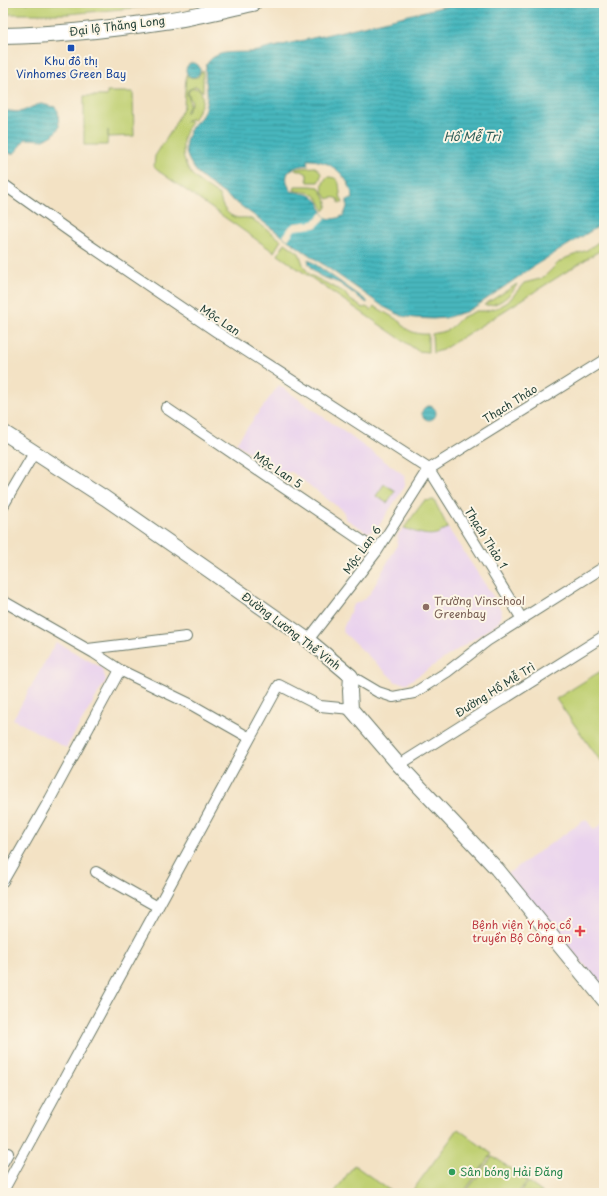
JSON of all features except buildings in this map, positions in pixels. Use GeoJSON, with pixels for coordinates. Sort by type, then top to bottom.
{"type":"FeatureCollection","features":[{"type":"Feature","properties":{"kind":"main road","name":"Đại lộ Thăng Long"},"geometry":{"type":"LineString","coordinates":[[3,36],[26,36],[112,28],[165,21],[253,3]]}},
{"type":"Feature","properties":{"kind":"street","name":"Mộc Lan"},"geometry":{"type":"LineString","coordinates":[[3,184],[96,251],[429,470]]}},
{"type":"Feature","properties":{"kind":"street","name":"Thạch Thảo"},"geometry":{"type":"LineString","coordinates":[[429,470],[604,360]]}},
{"type":"Feature","properties":{"kind":"street","name":"Mộc Lan 5"},"geometry":{"type":"LineString","coordinates":[[166,408],[377,551]]}},
{"type":"Feature","properties":{"kind":"street","name":"Đường Lương Thế Vinh"},"geometry":{"type":"LineString","coordinates":[[3,432],[105,498],[308,640],[351,676],[351,709]]}},
{"type":"Feature","properties":{"kind":"street"},"geometry":{"type":"LineString","coordinates":[[3,506],[34,453]]}},
{"type":"Feature","properties":{"kind":"street","name":"Mộc Lan 6"},"geometry":{"type":"LineString","coordinates":[[308,640],[377,551],[429,470]]}},
{"type":"Feature","properties":{"kind":"street","name":"Thạch Thảo 1"},"geometry":{"type":"LineString","coordinates":[[429,470],[522,619]]}},
{"type":"Feature","properties":{"kind":"street"},"geometry":{"type":"LineString","coordinates":[[351,676],[378,692],[393,697],[414,693],[447,672],[488,641],[604,567]]}},
{"type":"Feature","properties":{"kind":"street"},"geometry":{"type":"LineString","coordinates":[[3,601],[88,649],[120,670],[192,705],[250,738]]}},
{"type":"Feature","properties":{"kind":"street","name":"Đường Hồ Mễ Trì"},"geometry":{"type":"LineString","coordinates":[[399,765],[604,636]]}},
{"type":"Feature","properties":{"kind":"street"},"geometry":{"type":"LineString","coordinates":[[88,649],[186,637]]}},
{"type":"Feature","properties":{"kind":"street"},"geometry":{"type":"LineString","coordinates":[[3,881],[50,799],[120,670]]}},
{"type":"Feature","properties":{"kind":"street"},"geometry":{"type":"LineString","coordinates":[[3,1191],[279,685],[320,706],[351,709],[399,765],[497,869],[604,1000]]}},
{"type":"Feature","properties":{"kind":"street"},"geometry":{"type":"LineString","coordinates":[[96,872],[158,907]]}},
{"type":"Feature","properties":{"kind":"shaded area"},"geometry":{"type":"Polygon","coordinates":[[[279,385],[404,475],[405,486],[376,530],[367,532],[346,519],[343,511],[292,472],[277,472],[236,443],[279,385]]]}},
{"type":"Feature","properties":{"kind":"shaded area","name":"Trường Vinschool Greenbay"},"geometry":{"type":"Polygon","coordinates":[[[404,528],[418,533],[436,535],[448,528],[502,610],[499,622],[407,683],[396,682],[342,631],[353,605],[366,598],[371,592],[397,545],[398,534],[404,528]]]}},
{"type":"Feature","properties":{"kind":"shaded area"},"geometry":{"type":"Polygon","coordinates":[[[56,642],[102,668],[106,680],[66,748],[13,719],[56,642]]]}},
{"type":"Feature","properties":{"kind":"shaded area","name":"Bệnh viện Y học cổ truyền Bộ Công an"},"geometry":{"type":"Polygon","coordinates":[[[586,819],[594,830],[604,822],[604,988],[507,874],[586,819]]]}},
{"type":"Feature","properties":{"kind":"green space"},"geometry":{"type":"Polygon","coordinates":[[[3,3],[186,3],[68,14],[3,14],[3,3]]]}},
{"type":"Feature","properties":{"kind":"green space"},"geometry":{"type":"Polygon","coordinates":[[[203,71],[203,92],[196,86],[188,90],[187,93],[190,103],[185,112],[187,112],[192,102],[188,94],[190,90],[193,88],[199,89],[202,100],[198,112],[193,120],[190,118],[185,122],[191,122],[187,128],[183,142],[186,165],[194,177],[220,196],[223,207],[228,213],[234,217],[246,218],[255,221],[281,240],[274,252],[154,167],[155,156],[172,130],[184,106],[186,75],[192,78],[198,77],[203,71]]]}},
{"type":"Feature","properties":{"kind":"green space"},"geometry":{"type":"Polygon","coordinates":[[[107,92],[133,92],[134,136],[108,137],[108,130],[107,145],[84,145],[84,96],[107,96],[107,92]]]}},
{"type":"Feature","properties":{"kind":"green space"},"geometry":{"type":"Polygon","coordinates":[[[315,167],[321,173],[318,182],[308,182],[307,174],[295,169],[301,168],[315,167]]]}},
{"type":"Feature","properties":{"kind":"green space"},"geometry":{"type":"Polygon","coordinates":[[[327,177],[337,179],[340,196],[343,203],[339,203],[337,198],[328,199],[326,196],[323,191],[323,183],[327,177]]]}},
{"type":"Feature","properties":{"kind":"green space"},"geometry":{"type":"Polygon","coordinates":[[[295,186],[319,187],[327,202],[327,207],[324,211],[321,203],[313,194],[294,190],[295,186]]]}},
{"type":"Feature","properties":{"kind":"green space"},"geometry":{"type":"Polygon","coordinates":[[[604,238],[604,248],[442,350],[433,353],[432,334],[446,331],[461,318],[476,311],[486,311],[499,307],[508,302],[524,283],[540,279],[558,263],[566,258],[587,250],[604,238]]]}},
{"type":"Feature","properties":{"kind":"green space"},"geometry":{"type":"Polygon","coordinates":[[[285,243],[299,253],[304,267],[310,275],[344,292],[349,299],[363,308],[366,307],[371,310],[374,306],[401,322],[408,330],[420,334],[428,334],[428,352],[418,351],[278,255],[285,243]]]}},
{"type":"Feature","properties":{"kind":"green space"},"geometry":{"type":"Polygon","coordinates":[[[517,284],[511,293],[503,300],[494,304],[484,305],[517,284]]]}},
{"type":"Feature","properties":{"kind":"green space"},"geometry":{"type":"Polygon","coordinates":[[[384,484],[395,491],[387,503],[376,496],[384,484]]]}},
{"type":"Feature","properties":{"kind":"green space"},"geometry":{"type":"Polygon","coordinates":[[[434,500],[448,528],[438,534],[428,535],[404,528],[424,501],[434,500]]]}},
{"type":"Feature","properties":{"kind":"green space"},"geometry":{"type":"Polygon","coordinates":[[[604,669],[604,766],[556,699],[604,669]]]}},
{"type":"Feature","properties":{"kind":"green space","name":"Sân bóng Hải Đăng"},"geometry":{"type":"Polygon","coordinates":[[[458,1129],[492,1154],[463,1193],[417,1193],[413,1190],[458,1129]]]}},
{"type":"Feature","properties":{"kind":"green space","name":"Sân bóng Hải Đăng"},"geometry":{"type":"Polygon","coordinates":[[[493,1156],[527,1181],[518,1193],[465,1193],[493,1156]]]}},
{"type":"Feature","properties":{"kind":"green space"},"geometry":{"type":"Polygon","coordinates":[[[354,1165],[392,1192],[392,1193],[334,1193],[354,1165]]]}},
{"type":"Feature","properties":{"kind":"green space","name":"Sân bóng Hải Đăng"},"geometry":{"type":"Polygon","coordinates":[[[528,1182],[543,1193],[520,1193],[528,1182]]]}},
{"type":"Feature","properties":{"kind":"water","name":"Hồ Mễ Trì"},"geometry":{"type":"Polygon","coordinates":[[[458,3],[604,3],[604,223],[537,264],[478,305],[465,312],[445,318],[433,319],[402,316],[384,307],[201,177],[192,165],[186,153],[186,140],[193,126],[202,116],[204,111],[207,99],[205,74],[207,64],[213,57],[228,53],[256,51],[458,3]],[[307,160],[308,165],[292,169],[287,175],[288,185],[291,191],[310,195],[319,202],[322,212],[326,218],[338,218],[344,215],[347,207],[347,200],[353,199],[348,183],[338,170],[323,162],[307,160]]]}},
{"type":"Feature","properties":{"kind":"water"},"geometry":{"type":"Polygon","coordinates":[[[190,63],[196,63],[200,67],[200,73],[196,77],[190,77],[186,73],[186,67],[190,63]]]}},
{"type":"Feature","properties":{"kind":"water"},"geometry":{"type":"Polygon","coordinates":[[[41,104],[55,107],[58,111],[59,128],[53,135],[44,140],[26,139],[15,153],[3,151],[3,111],[20,112],[41,104]]]}},
{"type":"Feature","properties":{"kind":"water"},"geometry":{"type":"Polygon","coordinates":[[[308,259],[367,301],[367,303],[339,283],[320,276],[309,264],[308,259]]]}},
{"type":"Feature","properties":{"kind":"water"},"geometry":{"type":"Polygon","coordinates":[[[429,406],[434,408],[436,413],[434,418],[429,420],[424,418],[422,413],[424,408],[429,406]]]}},
{"type":"Feature","properties":{"kind":"pier"},"geometry":{"type":"Polygon","coordinates":[[[322,212],[326,218],[317,227],[295,230],[288,240],[283,236],[290,226],[295,223],[313,221],[322,212]]]}},
{"type":"Feature","properties":{"kind":"place","name":"Khu đô thị Vinhomes Green Bay"},"geometry":{"type":"Point","coordinates":[71,48]}},
{"type":"Feature","properties":{"kind":"place","name":"Trường Vinschool Greenbay"},"geometry":{"type":"Point","coordinates":[426,607]}},
{"type":"Feature","properties":{"kind":"place","name":"Bệnh viện Y học cổ truyền Bộ Công an"},"geometry":{"type":"Point","coordinates":[580,931]}},
{"type":"Feature","properties":{"kind":"place","name":"Sân bóng Hải Đăng"},"geometry":{"type":"Point","coordinates":[452,1172]}}]}
